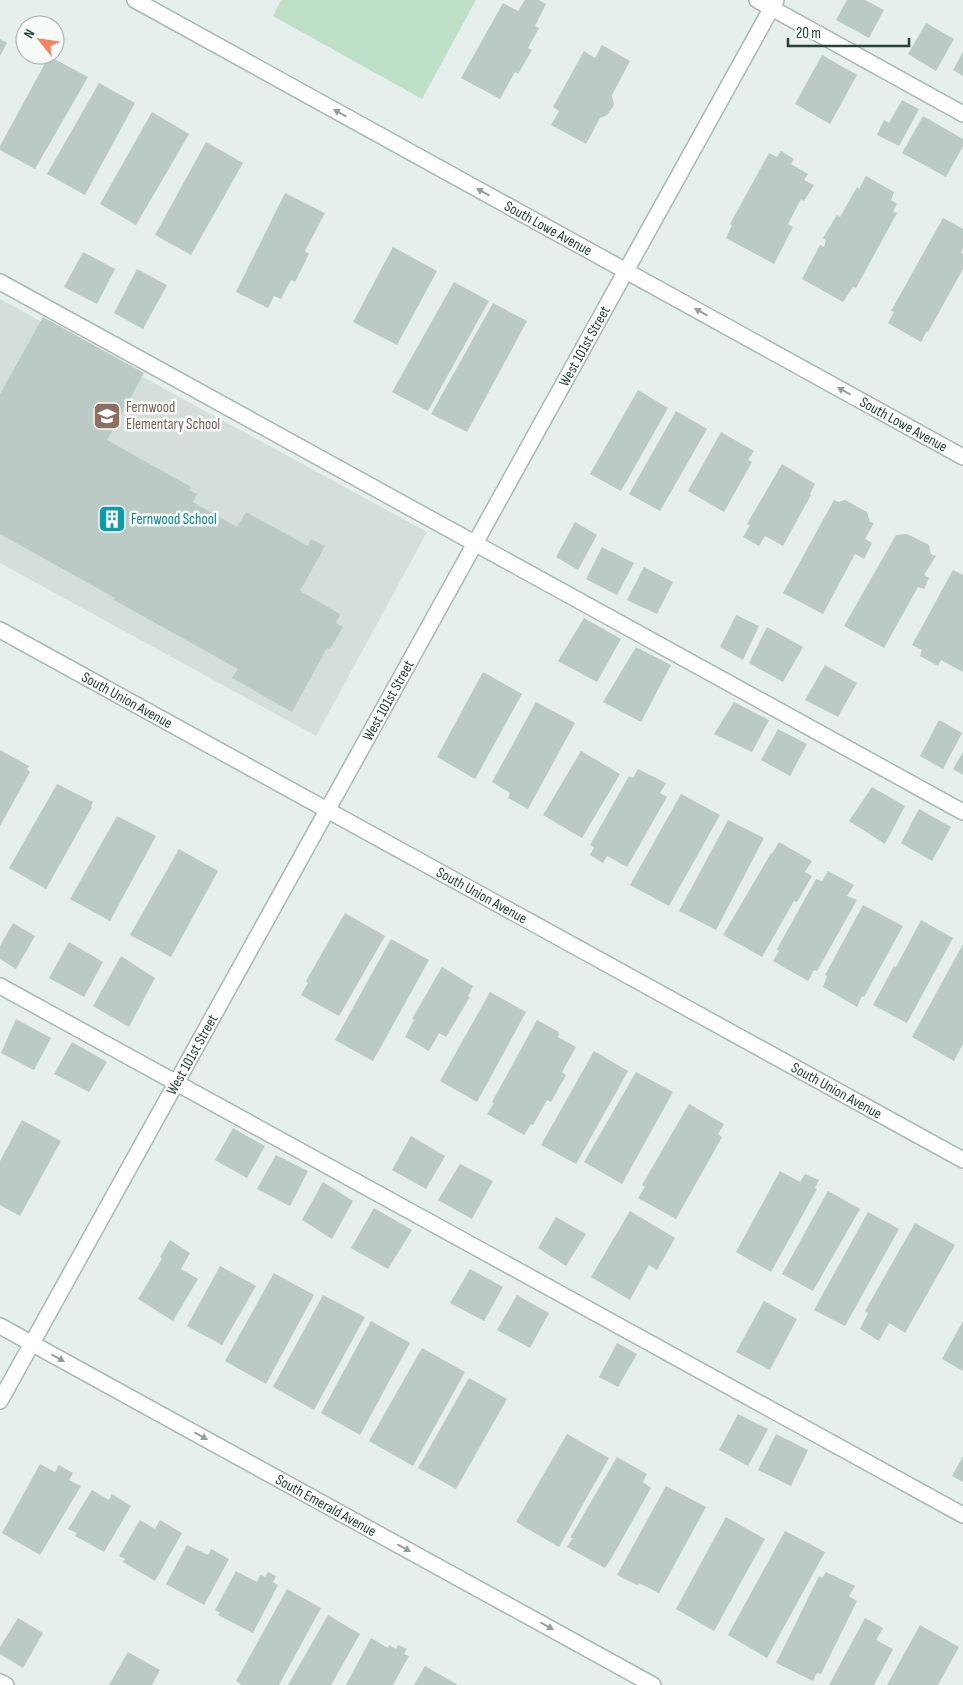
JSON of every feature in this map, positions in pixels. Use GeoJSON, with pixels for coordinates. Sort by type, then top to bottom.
{"type":"FeatureCollection","features":[{"type":"Feature","properties":{"kind":"street","name":"South Lowe Avenue"},"geometry":{"type":"LineString","coordinates":[[135,0],[963,457]]}},
{"type":"Feature","properties":{"kind":"street"},"geometry":{"type":"LineString","coordinates":[[757,0],[774,4],[963,114]]}},
{"type":"Feature","properties":{"kind":"street","name":"West 101st Street"},"geometry":{"type":"LineString","coordinates":[[0,1401],[774,4]]}},
{"type":"Feature","properties":{"kind":"street"},"geometry":{"type":"LineString","coordinates":[[0,282],[963,812]]}},
{"type":"Feature","properties":{"kind":"street","name":"South Union Avenue"},"geometry":{"type":"LineString","coordinates":[[0,630],[963,1160]]}},
{"type":"Feature","properties":{"kind":"street"},"geometry":{"type":"LineString","coordinates":[[0,986],[963,1515]]}},
{"type":"Feature","properties":{"kind":"street","name":"South Emerald Avenue"},"geometry":{"type":"LineString","coordinates":[[0,1326],[653,1685]]}},
{"type":"Feature","properties":{"kind":"street"},"geometry":{"type":"LineString","coordinates":[[0,1682],[6,1685]]}},
{"type":"Feature","properties":{"kind":"shaded area","name":"Fernwood Elementary School"},"geometry":{"type":"Polygon","coordinates":[[[0,299],[427,532],[316,736],[0,563],[0,299]]]}},
{"type":"Feature","properties":{"kind":"green space"},"geometry":{"type":"Polygon","coordinates":[[[281,0],[476,0],[422,99],[273,16],[281,0]]]}},
{"type":"Feature","properties":{"kind":"building"},"geometry":{"type":"Polygon","coordinates":[[[525,0],[539,0],[546,4],[535,26],[539,28],[528,48],[532,50],[518,74],[515,72],[500,99],[461,78],[503,3],[518,11],[525,0]]]}},
{"type":"Feature","properties":{"kind":"building"},"geometry":{"type":"Polygon","coordinates":[[[847,0],[865,0],[884,10],[869,38],[836,20],[847,0]]]}},
{"type":"Feature","properties":{"kind":"building"},"geometry":{"type":"Polygon","coordinates":[[[926,23],[954,39],[936,71],[908,54],[926,23]]]}},
{"type":"Feature","properties":{"kind":"building"},"geometry":{"type":"Polygon","coordinates":[[[0,39],[7,43],[0,56],[0,39]]]}},
{"type":"Feature","properties":{"kind":"building"},"geometry":{"type":"Polygon","coordinates":[[[602,45],[630,61],[612,95],[614,105],[607,115],[600,118],[586,144],[551,125],[559,111],[553,107],[584,51],[595,58],[602,45]]]}},
{"type":"Feature","properties":{"kind":"building"},"geometry":{"type":"Polygon","coordinates":[[[963,52],[963,76],[953,70],[963,52]]]}},
{"type":"Feature","properties":{"kind":"building"},"geometry":{"type":"Polygon","coordinates":[[[822,55],[857,75],[830,124],[795,104],[822,55]]]}},
{"type":"Feature","properties":{"kind":"building"},"geometry":{"type":"Polygon","coordinates":[[[44,65],[65,65],[88,77],[35,169],[0,150],[0,146],[44,65]]]}},
{"type":"Feature","properties":{"kind":"building"},"geometry":{"type":"Polygon","coordinates":[[[99,83],[135,103],[85,195],[47,174],[99,83]]]}},
{"type":"Feature","properties":{"kind":"building"},"geometry":{"type":"Polygon","coordinates":[[[902,100],[919,109],[899,146],[877,135],[884,120],[889,123],[902,100]]]}},
{"type":"Feature","properties":{"kind":"building"},"geometry":{"type":"Polygon","coordinates":[[[152,112],[189,134],[136,225],[100,204],[152,112]]]}},
{"type":"Feature","properties":{"kind":"building"},"geometry":{"type":"Polygon","coordinates":[[[923,116],[963,139],[963,146],[946,177],[902,153],[923,116]]]}},
{"type":"Feature","properties":{"kind":"building"},"geometry":{"type":"Polygon","coordinates":[[[206,142],[243,163],[191,255],[155,235],[206,142]]]}},
{"type":"Feature","properties":{"kind":"building"},"geometry":{"type":"Polygon","coordinates":[[[781,151],[794,159],[791,164],[808,174],[804,180],[814,185],[804,201],[801,199],[788,224],[793,227],[774,264],[726,238],[732,225],[730,224],[769,153],[777,157],[781,151]]]}},
{"type":"Feature","properties":{"kind":"building"},"geometry":{"type":"Polygon","coordinates":[[[866,176],[894,192],[891,200],[897,204],[893,211],[897,213],[856,288],[853,287],[843,302],[802,279],[820,245],[824,247],[826,240],[823,238],[837,215],[840,217],[857,187],[859,189],[866,176]]]}},
{"type":"Feature","properties":{"kind":"building"},"geometry":{"type":"Polygon","coordinates":[[[285,193],[325,213],[305,251],[309,254],[295,282],[291,280],[281,299],[274,296],[268,308],[236,292],[285,193]]]}},
{"type":"Feature","properties":{"kind":"building"},"geometry":{"type":"Polygon","coordinates":[[[943,218],[963,229],[963,248],[961,252],[963,254],[963,269],[921,342],[888,323],[894,312],[891,311],[943,218]]]}},
{"type":"Feature","properties":{"kind":"building"},"geometry":{"type":"Polygon","coordinates":[[[393,247],[437,271],[397,345],[353,322],[393,247]]]}},
{"type":"Feature","properties":{"kind":"building"},"geometry":{"type":"Polygon","coordinates":[[[83,252],[115,269],[97,304],[64,287],[83,252]]]}},
{"type":"Feature","properties":{"kind":"building"},"geometry":{"type":"Polygon","coordinates":[[[137,269],[167,285],[143,329],[114,313],[137,269]]]}},
{"type":"Feature","properties":{"kind":"building"},"geometry":{"type":"Polygon","coordinates":[[[454,282],[489,301],[428,411],[392,392],[454,282]]]}},
{"type":"Feature","properties":{"kind":"building"},"geometry":{"type":"Polygon","coordinates":[[[493,303],[527,321],[467,432],[431,414],[493,303]]]}},
{"type":"Feature","properties":{"kind":"building","name":"Fernwood School"},"geometry":{"type":"Polygon","coordinates":[[[43,317],[144,373],[107,440],[191,487],[189,490],[197,494],[193,502],[237,527],[246,512],[308,546],[311,539],[325,546],[300,591],[340,614],[336,623],[343,627],[330,649],[327,648],[292,712],[232,678],[238,669],[0,534],[0,394],[43,317]]]}},
{"type":"Feature","properties":{"kind":"building"},"geometry":{"type":"Polygon","coordinates":[[[638,390],[668,408],[621,491],[590,474],[638,390]]]}},
{"type":"Feature","properties":{"kind":"building"},"geometry":{"type":"Polygon","coordinates":[[[676,411],[707,429],[660,511],[629,494],[676,411]]]}},
{"type":"Feature","properties":{"kind":"building"},"geometry":{"type":"Polygon","coordinates":[[[721,432],[754,451],[748,460],[752,462],[724,512],[688,491],[721,432]]]}},
{"type":"Feature","properties":{"kind":"building"},"geometry":{"type":"Polygon","coordinates":[[[782,464],[815,484],[783,546],[765,536],[759,546],[743,537],[750,525],[747,524],[782,464]]]}},
{"type":"Feature","properties":{"kind":"building"},"geometry":{"type":"Polygon","coordinates":[[[834,500],[838,502],[845,500],[867,512],[870,522],[874,523],[865,539],[872,543],[864,559],[855,554],[823,614],[783,593],[834,500]]]}},
{"type":"Feature","properties":{"kind":"building"},"geometry":{"type":"Polygon","coordinates":[[[575,522],[597,535],[578,570],[556,557],[575,522]]]}},
{"type":"Feature","properties":{"kind":"building"},"geometry":{"type":"Polygon","coordinates":[[[907,534],[929,545],[931,554],[936,556],[924,575],[929,578],[924,589],[918,587],[884,648],[844,626],[896,535],[907,534]]]}},
{"type":"Feature","properties":{"kind":"building"},"geometry":{"type":"Polygon","coordinates":[[[602,547],[634,563],[617,595],[586,579],[602,547]]]}},
{"type":"Feature","properties":{"kind":"building"},"geometry":{"type":"Polygon","coordinates":[[[644,567],[673,582],[657,614],[627,600],[644,567]]]}},
{"type":"Feature","properties":{"kind":"building"},"geometry":{"type":"Polygon","coordinates":[[[953,570],[963,575],[963,672],[941,660],[938,666],[920,656],[922,650],[912,645],[953,570]]]}},
{"type":"Feature","properties":{"kind":"building"},"geometry":{"type":"Polygon","coordinates":[[[736,615],[759,626],[743,660],[720,647],[736,615]]]}},
{"type":"Feature","properties":{"kind":"building"},"geometry":{"type":"Polygon","coordinates":[[[584,618],[621,639],[597,682],[558,661],[584,618]]]}},
{"type":"Feature","properties":{"kind":"building"},"geometry":{"type":"Polygon","coordinates":[[[767,627],[803,647],[783,682],[749,663],[767,627]]]}},
{"type":"Feature","properties":{"kind":"building"},"geometry":{"type":"Polygon","coordinates":[[[636,647],[671,665],[641,722],[603,702],[636,647]]]}},
{"type":"Feature","properties":{"kind":"building"},"geometry":{"type":"Polygon","coordinates":[[[825,665],[857,683],[838,717],[805,700],[825,665]]]}},
{"type":"Feature","properties":{"kind":"building"},"geometry":{"type":"Polygon","coordinates":[[[483,672],[522,694],[475,779],[437,757],[483,672]]]}},
{"type":"Feature","properties":{"kind":"building"},"geometry":{"type":"Polygon","coordinates":[[[536,702],[575,723],[528,809],[508,798],[510,793],[492,782],[536,702]]]}},
{"type":"Feature","properties":{"kind":"building"},"geometry":{"type":"Polygon","coordinates":[[[734,702],[769,720],[752,752],[714,734],[734,702]]]}},
{"type":"Feature","properties":{"kind":"building"},"geometry":{"type":"Polygon","coordinates":[[[939,720],[962,733],[943,769],[920,756],[939,720]]]}},
{"type":"Feature","properties":{"kind":"building"},"geometry":{"type":"Polygon","coordinates":[[[778,729],[807,744],[790,776],[761,760],[778,729]]]}},
{"type":"Feature","properties":{"kind":"building"},"geometry":{"type":"Polygon","coordinates":[[[0,750],[29,766],[27,769],[30,772],[0,826],[0,750]]]}},
{"type":"Feature","properties":{"kind":"building"},"geometry":{"type":"Polygon","coordinates":[[[581,751],[620,774],[582,838],[543,815],[581,751]]]}},
{"type":"Feature","properties":{"kind":"building"},"geometry":{"type":"Polygon","coordinates":[[[963,752],[963,775],[953,769],[963,752]]]}},
{"type":"Feature","properties":{"kind":"building"},"geometry":{"type":"Polygon","coordinates":[[[638,769],[666,783],[660,793],[667,797],[627,867],[607,856],[603,863],[590,855],[594,847],[590,845],[629,776],[633,778],[638,769]]]}},
{"type":"Feature","properties":{"kind":"building"},"geometry":{"type":"Polygon","coordinates":[[[57,784],[93,802],[46,889],[9,868],[57,784]]]}},
{"type":"Feature","properties":{"kind":"building"},"geometry":{"type":"Polygon","coordinates":[[[872,787],[905,806],[885,844],[849,821],[872,787]]]}},
{"type":"Feature","properties":{"kind":"building"},"geometry":{"type":"Polygon","coordinates":[[[681,794],[720,815],[669,906],[630,885],[681,794]]]}},
{"type":"Feature","properties":{"kind":"building"},"geometry":{"type":"Polygon","coordinates":[[[919,809],[951,827],[932,861],[901,843],[919,809]]]}},
{"type":"Feature","properties":{"kind":"building"},"geometry":{"type":"Polygon","coordinates":[[[117,816],[156,836],[110,921],[70,899],[117,816]]]}},
{"type":"Feature","properties":{"kind":"building"},"geometry":{"type":"Polygon","coordinates":[[[728,820],[764,838],[716,930],[679,911],[728,820]]]}},
{"type":"Feature","properties":{"kind":"building"},"geometry":{"type":"Polygon","coordinates":[[[779,842],[812,861],[805,872],[812,876],[797,902],[794,901],[762,957],[723,935],[779,842]]]}},
{"type":"Feature","properties":{"kind":"building"},"geometry":{"type":"Polygon","coordinates":[[[179,849],[218,871],[171,957],[130,935],[179,849]]]}},
{"type":"Feature","properties":{"kind":"building"},"geometry":{"type":"Polygon","coordinates":[[[828,871],[854,885],[847,896],[857,900],[817,971],[814,970],[808,981],[773,961],[779,951],[777,949],[816,879],[822,881],[828,871]]]}},
{"type":"Feature","properties":{"kind":"building"},"geometry":{"type":"Polygon","coordinates":[[[863,905],[903,926],[857,1007],[823,987],[827,976],[825,975],[863,905]]]}},
{"type":"Feature","properties":{"kind":"building"},"geometry":{"type":"Polygon","coordinates":[[[345,913],[385,936],[339,1016],[301,995],[308,983],[306,981],[345,913]]]}},
{"type":"Feature","properties":{"kind":"building"},"geometry":{"type":"Polygon","coordinates":[[[921,920],[953,938],[907,1023],[873,1005],[921,920]]]}},
{"type":"Feature","properties":{"kind":"building"},"geometry":{"type":"Polygon","coordinates":[[[13,923],[35,936],[16,969],[0,959],[0,946],[13,923]]]}},
{"type":"Feature","properties":{"kind":"building"},"geometry":{"type":"Polygon","coordinates":[[[391,939],[429,960],[373,1061],[335,1040],[391,939]]]}},
{"type":"Feature","properties":{"kind":"building"},"geometry":{"type":"Polygon","coordinates":[[[69,942],[103,962],[84,997],[49,978],[69,942]]]}},
{"type":"Feature","properties":{"kind":"building"},"geometry":{"type":"Polygon","coordinates":[[[963,944],[963,1044],[954,1061],[912,1037],[963,944]]]}},
{"type":"Feature","properties":{"kind":"building"},"geometry":{"type":"Polygon","coordinates":[[[121,956],[155,978],[129,1027],[93,1006],[121,956]]]}},
{"type":"Feature","properties":{"kind":"building"},"geometry":{"type":"Polygon","coordinates":[[[442,967],[473,986],[468,996],[470,997],[446,1037],[439,1033],[429,1051],[405,1037],[414,1020],[412,1019],[442,967]]]}},
{"type":"Feature","properties":{"kind":"building"},"geometry":{"type":"Polygon","coordinates":[[[490,992],[526,1012],[477,1102],[440,1081],[490,992]]]}},
{"type":"Feature","properties":{"kind":"building"},"geometry":{"type":"Polygon","coordinates":[[[16,1019],[51,1038],[34,1070],[1,1053],[16,1019]]]}},
{"type":"Feature","properties":{"kind":"building"},"geometry":{"type":"Polygon","coordinates":[[[537,1020],[559,1032],[558,1037],[576,1047],[562,1072],[566,1075],[551,1102],[547,1100],[533,1125],[531,1124],[524,1135],[487,1114],[537,1020]]]}},
{"type":"Feature","properties":{"kind":"building"},"geometry":{"type":"Polygon","coordinates":[[[72,1042],[107,1062],[89,1092],[54,1074],[72,1042]]]}},
{"type":"Feature","properties":{"kind":"building"},"geometry":{"type":"Polygon","coordinates":[[[594,1051],[628,1071],[576,1164],[541,1145],[594,1051]]]}},
{"type":"Feature","properties":{"kind":"building"},"geometry":{"type":"Polygon","coordinates":[[[636,1072],[673,1092],[622,1184],[584,1162],[636,1072]]]}},
{"type":"Feature","properties":{"kind":"building"},"geometry":{"type":"Polygon","coordinates":[[[689,1104],[724,1124],[718,1134],[722,1137],[676,1219],[638,1198],[645,1187],[642,1185],[689,1104]]]}},
{"type":"Feature","properties":{"kind":"building"},"geometry":{"type":"Polygon","coordinates":[[[22,1120],[61,1141],[20,1216],[0,1205],[0,1161],[22,1120]]]}},
{"type":"Feature","properties":{"kind":"building"},"geometry":{"type":"Polygon","coordinates":[[[233,1128],[265,1146],[247,1178],[215,1160],[233,1128]]]}},
{"type":"Feature","properties":{"kind":"building"},"geometry":{"type":"Polygon","coordinates":[[[411,1136],[445,1156],[426,1189],[392,1170],[411,1136]]]}},
{"type":"Feature","properties":{"kind":"building"},"geometry":{"type":"Polygon","coordinates":[[[276,1155],[308,1171],[290,1206],[257,1189],[276,1155]]]}},
{"type":"Feature","properties":{"kind":"building"},"geometry":{"type":"Polygon","coordinates":[[[460,1164],[493,1181],[472,1219],[438,1200],[460,1164]]]}},
{"type":"Feature","properties":{"kind":"building"},"geometry":{"type":"Polygon","coordinates":[[[780,1171],[800,1182],[805,1174],[819,1180],[815,1188],[817,1189],[771,1272],[736,1252],[780,1171]]]}},
{"type":"Feature","properties":{"kind":"building"},"geometry":{"type":"Polygon","coordinates":[[[323,1182],[353,1201],[332,1239],[302,1220],[323,1182]]]}},
{"type":"Feature","properties":{"kind":"building"},"geometry":{"type":"Polygon","coordinates":[[[828,1191],[860,1209],[813,1291],[782,1274],[828,1191]]]}},
{"type":"Feature","properties":{"kind":"building"},"geometry":{"type":"Polygon","coordinates":[[[374,1208],[412,1230],[388,1269],[351,1248],[374,1208]]]}},
{"type":"Feature","properties":{"kind":"building"},"geometry":{"type":"Polygon","coordinates":[[[630,1211],[675,1238],[657,1270],[649,1265],[630,1300],[591,1277],[630,1211]]]}},
{"type":"Feature","properties":{"kind":"building"},"geometry":{"type":"Polygon","coordinates":[[[868,1212],[899,1229],[845,1326],[814,1310],[868,1212]]]}},
{"type":"Feature","properties":{"kind":"building"},"geometry":{"type":"Polygon","coordinates":[[[556,1217],[586,1234],[566,1266],[538,1248],[556,1217]]]}},
{"type":"Feature","properties":{"kind":"building"},"geometry":{"type":"Polygon","coordinates":[[[915,1223],[955,1245],[905,1333],[889,1323],[879,1341],[860,1329],[868,1313],[865,1311],[915,1223]]]}},
{"type":"Feature","properties":{"kind":"building"},"geometry":{"type":"Polygon","coordinates":[[[170,1240],[190,1253],[181,1269],[198,1279],[173,1321],[138,1299],[162,1259],[160,1257],[170,1240]]]}},
{"type":"Feature","properties":{"kind":"building"},"geometry":{"type":"Polygon","coordinates":[[[220,1266],[256,1286],[222,1345],[187,1326],[220,1266]]]}},
{"type":"Feature","properties":{"kind":"building"},"geometry":{"type":"Polygon","coordinates":[[[470,1269],[503,1287],[484,1321],[450,1303],[470,1269]]]}},
{"type":"Feature","properties":{"kind":"building"},"geometry":{"type":"Polygon","coordinates":[[[274,1273],[314,1295],[266,1384],[225,1361],[274,1273]]]}},
{"type":"Feature","properties":{"kind":"building"},"geometry":{"type":"Polygon","coordinates":[[[323,1295],[365,1317],[314,1410],[273,1387],[323,1295]]]}},
{"type":"Feature","properties":{"kind":"building"},"geometry":{"type":"Polygon","coordinates":[[[517,1295],[549,1313],[530,1348],[497,1330],[517,1295]]]}},
{"type":"Feature","properties":{"kind":"building"},"geometry":{"type":"Polygon","coordinates":[[[764,1301],[797,1319],[770,1370],[736,1352],[764,1301]]]}},
{"type":"Feature","properties":{"kind":"building"},"geometry":{"type":"Polygon","coordinates":[[[371,1321],[410,1343],[360,1435],[321,1413],[371,1321]]]}},
{"type":"Feature","properties":{"kind":"building"},"geometry":{"type":"Polygon","coordinates":[[[963,1321],[963,1371],[942,1359],[963,1321]]]}},
{"type":"Feature","properties":{"kind":"building"},"geometry":{"type":"Polygon","coordinates":[[[617,1343],[637,1354],[618,1387],[599,1377],[617,1343]]]}},
{"type":"Feature","properties":{"kind":"building"},"geometry":{"type":"Polygon","coordinates":[[[422,1348],[465,1372],[413,1466],[369,1441],[422,1348]]]}},
{"type":"Feature","properties":{"kind":"building"},"geometry":{"type":"Polygon","coordinates":[[[469,1378],[507,1399],[456,1489],[418,1468],[469,1378]]]}},
{"type":"Feature","properties":{"kind":"building"},"geometry":{"type":"Polygon","coordinates":[[[738,1414],[768,1429],[748,1466],[719,1450],[738,1414]]]}},
{"type":"Feature","properties":{"kind":"building"},"geometry":{"type":"Polygon","coordinates":[[[567,1434],[609,1458],[559,1547],[516,1522],[567,1434]]]}},
{"type":"Feature","properties":{"kind":"building"},"geometry":{"type":"Polygon","coordinates":[[[776,1434],[808,1450],[791,1486],[758,1470],[776,1434]]]}},
{"type":"Feature","properties":{"kind":"building"},"geometry":{"type":"Polygon","coordinates":[[[963,1456],[963,1482],[952,1476],[963,1456]]]}},
{"type":"Feature","properties":{"kind":"building"},"geometry":{"type":"Polygon","coordinates":[[[617,1457],[647,1474],[643,1482],[651,1488],[605,1568],[567,1547],[573,1538],[570,1538],[617,1457]]]}},
{"type":"Feature","properties":{"kind":"building"},"geometry":{"type":"Polygon","coordinates":[[[40,1464],[55,1472],[59,1465],[73,1473],[69,1480],[81,1486],[40,1555],[2,1533],[40,1464]]]}},
{"type":"Feature","properties":{"kind":"building"},"geometry":{"type":"Polygon","coordinates":[[[666,1486],[706,1507],[659,1593],[617,1575],[666,1486]]]}},
{"type":"Feature","properties":{"kind":"building"},"geometry":{"type":"Polygon","coordinates":[[[92,1490],[109,1500],[112,1494],[131,1506],[104,1552],[75,1536],[77,1533],[68,1529],[92,1490]]]}},
{"type":"Feature","properties":{"kind":"building"},"geometry":{"type":"Polygon","coordinates":[[[726,1517],[765,1539],[714,1631],[676,1609],[726,1517]]]}},
{"type":"Feature","properties":{"kind":"building"},"geometry":{"type":"Polygon","coordinates":[[[140,1520],[155,1529],[160,1520],[182,1533],[155,1581],[123,1562],[125,1559],[119,1556],[140,1520]]]}},
{"type":"Feature","properties":{"kind":"building"},"geometry":{"type":"Polygon","coordinates":[[[785,1531],[825,1552],[767,1658],[728,1635],[785,1531]]]}},
{"type":"Feature","properties":{"kind":"building"},"geometry":{"type":"Polygon","coordinates":[[[187,1545],[208,1555],[211,1549],[229,1559],[204,1605],[166,1584],[187,1545]]]}},
{"type":"Feature","properties":{"kind":"building"},"geometry":{"type":"Polygon","coordinates":[[[236,1571],[257,1582],[260,1575],[265,1577],[268,1572],[276,1576],[273,1582],[278,1585],[253,1633],[218,1615],[220,1613],[215,1610],[236,1571]]]}},
{"type":"Feature","properties":{"kind":"building"},"geometry":{"type":"Polygon","coordinates":[[[826,1572],[855,1586],[849,1596],[857,1601],[821,1674],[817,1673],[813,1681],[776,1663],[819,1576],[822,1578],[826,1572]]]}},
{"type":"Feature","properties":{"kind":"building"},"geometry":{"type":"Polygon","coordinates":[[[287,1589],[321,1608],[279,1685],[242,1685],[236,1681],[287,1589]]]}},
{"type":"Feature","properties":{"kind":"building"},"geometry":{"type":"Polygon","coordinates":[[[328,1615],[360,1634],[331,1685],[288,1685],[328,1615]]]}},
{"type":"Feature","properties":{"kind":"building"},"geometry":{"type":"Polygon","coordinates":[[[18,1618],[43,1633],[23,1668],[0,1654],[0,1647],[18,1618]]]}},
{"type":"Feature","properties":{"kind":"building"},"geometry":{"type":"Polygon","coordinates":[[[865,1618],[883,1628],[876,1640],[893,1649],[874,1685],[829,1685],[865,1618]]]}},
{"type":"Feature","properties":{"kind":"building"},"geometry":{"type":"Polygon","coordinates":[[[920,1625],[959,1647],[938,1685],[887,1685],[920,1625]]]}},
{"type":"Feature","properties":{"kind":"building"},"geometry":{"type":"Polygon","coordinates":[[[371,1638],[388,1648],[389,1645],[396,1649],[398,1645],[407,1649],[404,1654],[409,1656],[393,1685],[346,1685],[371,1638]]]}},
{"type":"Feature","properties":{"kind":"building"},"geometry":{"type":"Polygon","coordinates":[[[128,1652],[160,1670],[152,1685],[109,1685],[128,1652]]]}},
{"type":"Feature","properties":{"kind":"building"},"geometry":{"type":"Polygon","coordinates":[[[425,1666],[458,1685],[414,1685],[425,1666]]]}},
{"type":"Feature","properties":{"kind":"place","name":"Fernwood Elementary School"},"geometry":{"type":"Point","coordinates":[107,416]}},
{"type":"Feature","properties":{"kind":"place","name":"Fernwood School"},"geometry":{"type":"Point","coordinates":[112,519]}}]}
